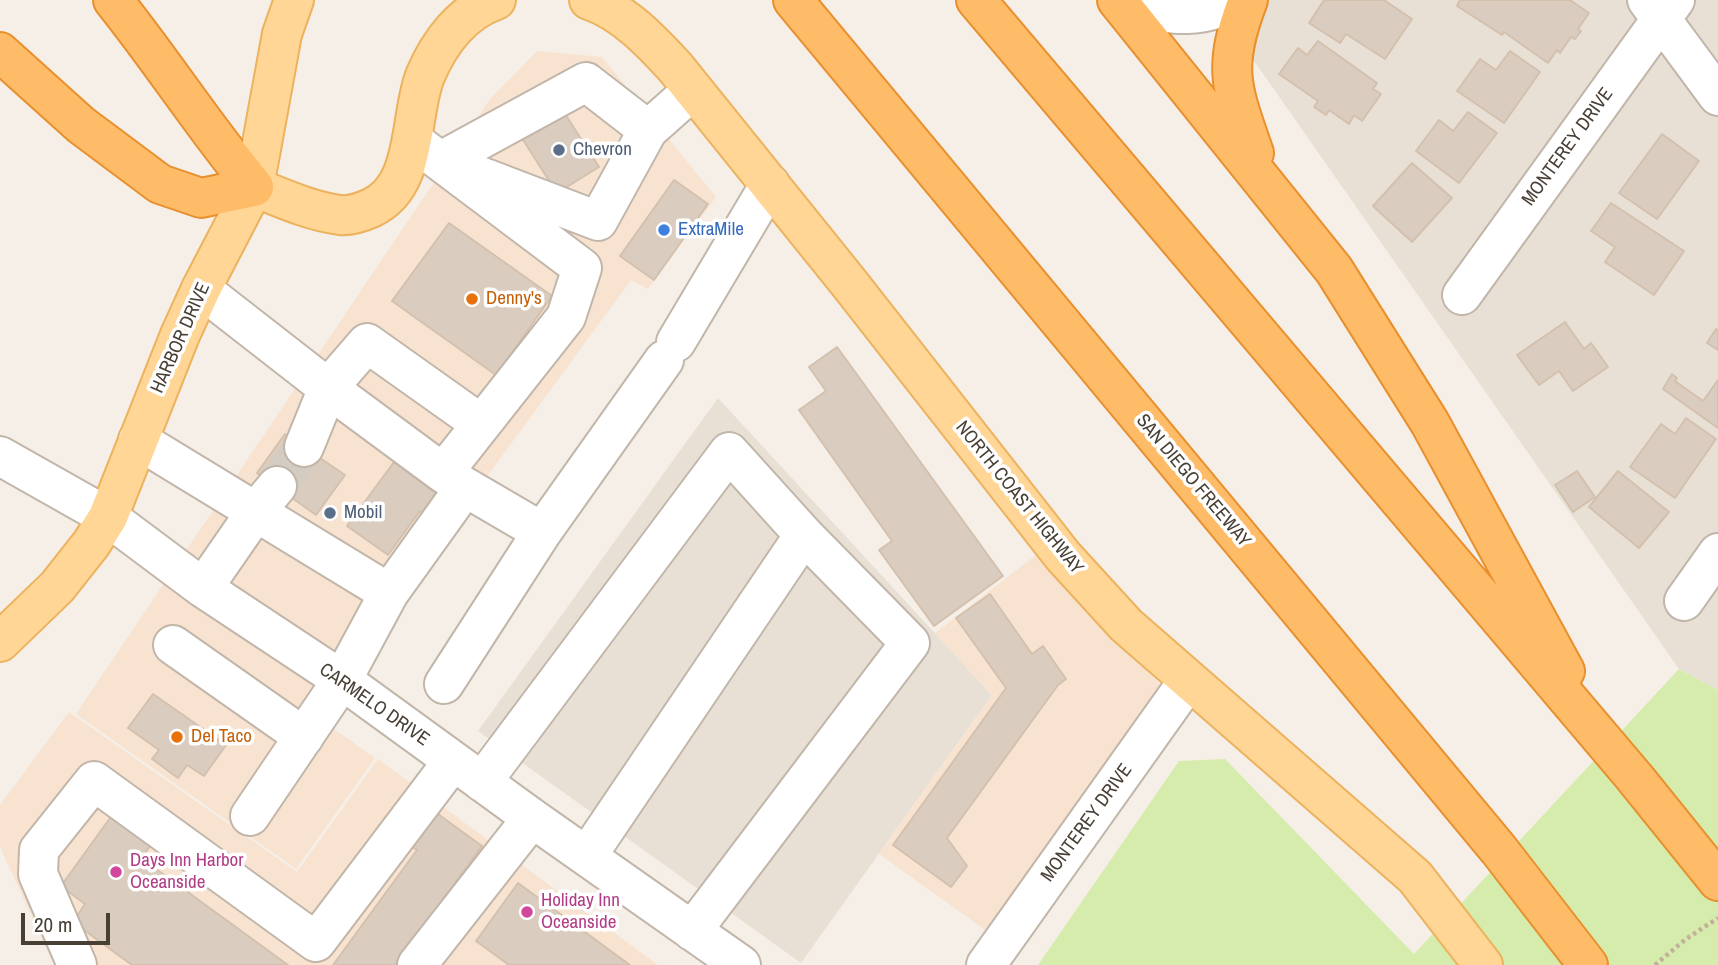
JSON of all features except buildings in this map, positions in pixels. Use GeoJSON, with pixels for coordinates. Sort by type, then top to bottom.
{"type":"FeatureCollection","features":[{"type":"Feature","properties":{"kind":"highway"},"geometry":{"type":"LineString","coordinates":[[0,52],[81,125],[160,184],[201,198],[254,187],[219,144],[152,48],[113,0]]}},
{"type":"Feature","properties":{"kind":"highway","name":"SAN DIEGO FREEWAY"},"geometry":{"type":"LineString","coordinates":[[793,0],[1499,850],[1588,965]]}},
{"type":"Feature","properties":{"kind":"highway"},"geometry":{"type":"LineString","coordinates":[[976,0],[1635,778],[1718,881]]}},
{"type":"Feature","properties":{"kind":"highway"},"geometry":{"type":"LineString","coordinates":[[1248,0],[1236,33],[1231,59],[1234,97],[1264,181]]}},
{"type":"Feature","properties":{"kind":"highway"},"geometry":{"type":"LineString","coordinates":[[1121,4],[1334,271],[1430,423],[1604,744]]}},
{"type":"Feature","properties":{"kind":"main road","name":"HARBOR DRIVE"},"geometry":{"type":"LineString","coordinates":[[0,642],[57,587],[91,544],[108,517],[201,289],[254,187],[282,34],[294,0]]}},
{"type":"Feature","properties":{"kind":"main road"},"geometry":{"type":"LineString","coordinates":[[254,187],[310,208],[343,215],[364,211],[384,202],[426,150],[424,78],[439,48],[460,22],[496,0]]}},
{"type":"Feature","properties":{"kind":"main road","name":"NORTH COAST HIGHWAY"},"geometry":{"type":"LineString","coordinates":[[589,0],[599,3],[647,37],[694,90],[1063,556],[1126,625],[1415,877],[1483,965]]}},
{"type":"Feature","properties":{"kind":"street"},"geometry":{"type":"LineString","coordinates":[[1121,4],[1185,16],[1224,7],[1235,0]]}},
{"type":"Feature","properties":{"kind":"street"},"geometry":{"type":"LineString","coordinates":[[1661,6],[1718,96]]}},
{"type":"Feature","properties":{"kind":"street","name":"MONTEREY DRIVE"},"geometry":{"type":"LineString","coordinates":[[1462,295],[1661,6]]}},
{"type":"Feature","properties":{"kind":"street"},"geometry":{"type":"LineString","coordinates":[[426,150],[586,82],[648,130]]}},
{"type":"Feature","properties":{"kind":"street"},"geometry":{"type":"LineString","coordinates":[[426,150],[597,221],[648,130],[694,90]]}},
{"type":"Feature","properties":{"kind":"street"},"geometry":{"type":"LineString","coordinates":[[250,816],[342,680],[454,480],[481,424],[566,317],[582,268],[426,150]]}},
{"type":"Feature","properties":{"kind":"street"},"geometry":{"type":"LineString","coordinates":[[444,684],[542,532],[670,351],[770,184]]}},
{"type":"Feature","properties":{"kind":"street"},"geometry":{"type":"LineString","coordinates":[[201,289],[328,388],[454,480],[542,532]]}},
{"type":"Feature","properties":{"kind":"street"},"geometry":{"type":"LineString","coordinates":[[304,447],[328,388],[368,343],[481,424]]}},
{"type":"Feature","properties":{"kind":"street"},"geometry":{"type":"LineString","coordinates":[[138,440],[267,498],[389,593]]}},
{"type":"Feature","properties":{"kind":"street"},"geometry":{"type":"LineString","coordinates":[[77,965],[38,874],[39,850],[93,781],[316,942],[468,771],[729,452],[804,535],[909,643],[692,931]]}},
{"type":"Feature","properties":{"kind":"street","name":"CARMELO DRIVE"},"geometry":{"type":"LineString","coordinates":[[0,456],[108,517],[203,588],[342,680],[741,965]]}},
{"type":"Feature","properties":{"kind":"street"},"geometry":{"type":"LineString","coordinates":[[203,588],[267,498]]}},
{"type":"Feature","properties":{"kind":"street"},"geometry":{"type":"LineString","coordinates":[[587,856],[804,535]]}},
{"type":"Feature","properties":{"kind":"street"},"geometry":{"type":"LineString","coordinates":[[1684,601],[1718,553]]}},
{"type":"Feature","properties":{"kind":"street"},"geometry":{"type":"LineString","coordinates":[[173,645],[304,737]]}},
{"type":"Feature","properties":{"kind":"street","name":"MONTEREY DRIVE"},"geometry":{"type":"LineString","coordinates":[[986,965],[1188,681]]}},
{"type":"Feature","properties":{"kind":"street"},"geometry":{"type":"LineString","coordinates":[[417,965],[532,818]]}},
{"type":"Feature","properties":{"kind":"path"},"geometry":{"type":"LineString","coordinates":[[1655,965],[1686,939],[1718,918]]}},
{"type":"Feature","properties":{"kind":"shaded area"},"geometry":{"type":"Polygon","coordinates":[[[1198,0],[1718,0],[1718,690],[1679,669],[1257,65],[1198,0]]]}},
{"type":"Feature","properties":{"kind":"shaded area"},"geometry":{"type":"Polygon","coordinates":[[[537,51],[602,57],[716,197],[648,289],[631,280],[313,714],[375,758],[296,869],[76,714],[490,99],[537,51]]]}},
{"type":"Feature","properties":{"kind":"shaded area"},"geometry":{"type":"Polygon","coordinates":[[[718,398],[992,695],[801,963],[478,731],[718,398]]]}},
{"type":"Feature","properties":{"kind":"shaded area"},"geometry":{"type":"Polygon","coordinates":[[[1036,555],[1167,692],[991,934],[879,854],[992,695],[935,633],[1036,555]]]}},
{"type":"Feature","properties":{"kind":"shaded area"},"geometry":{"type":"Polygon","coordinates":[[[69,712],[297,872],[378,759],[658,965],[54,965],[0,847],[0,805],[69,712]]]}},
{"type":"Feature","properties":{"kind":"green space"},"geometry":{"type":"Polygon","coordinates":[[[1679,669],[1718,690],[1718,965],[1038,965],[1179,761],[1225,759],[1414,954],[1679,669]]]}},
{"type":"Feature","properties":{"kind":"tunnel"},"geometry":{"type":"LineString","coordinates":[[277,486],[304,447]]}},
{"type":"Feature","properties":{"kind":"place","name":"Chevron"},"geometry":{"type":"Point","coordinates":[559,150]}},
{"type":"Feature","properties":{"kind":"place","name":"ExtraMile"},"geometry":{"type":"Point","coordinates":[664,230]}},
{"type":"Feature","properties":{"kind":"place","name":"Denny's"},"geometry":{"type":"Point","coordinates":[472,299]}},
{"type":"Feature","properties":{"kind":"place","name":"Mobil"},"geometry":{"type":"Point","coordinates":[330,513]}},
{"type":"Feature","properties":{"kind":"place","name":"Del Taco"},"geometry":{"type":"Point","coordinates":[177,737]}},
{"type":"Feature","properties":{"kind":"place","name":"Days Inn Harbor Oceanside"},"geometry":{"type":"Point","coordinates":[116,872]}},
{"type":"Feature","properties":{"kind":"place","name":"Holiday Inn Oceanside"},"geometry":{"type":"Point","coordinates":[527,912]}}]}
